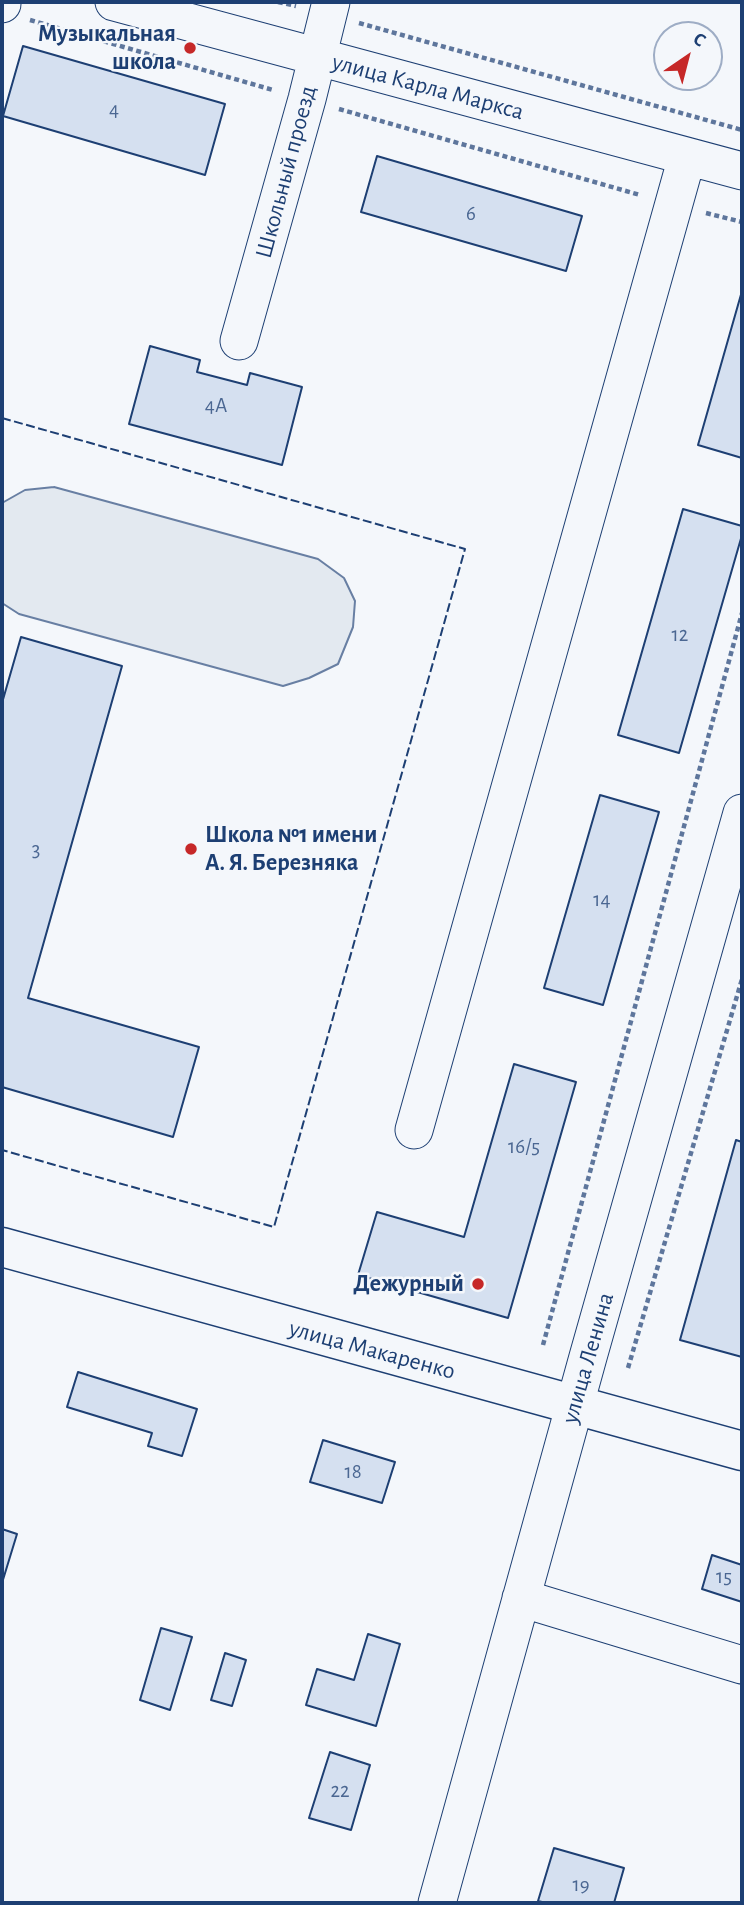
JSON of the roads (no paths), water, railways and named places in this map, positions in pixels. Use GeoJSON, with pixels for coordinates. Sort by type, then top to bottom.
{"type":"FeatureCollection","features":[{"type":"Feature","properties":{"kind":"main road","name":"улица Макаренко"},"geometry":{"type":"LineString","coordinates":[[2,1247],[742,1451]]}},
{"type":"Feature","properties":{"kind":"street","name":"улица Карла Маркса"},"geometry":{"type":"LineString","coordinates":[[114,2],[742,172]]}},
{"type":"Feature","properties":{"kind":"street","name":"Школьный проезд"},"geometry":{"type":"LineString","coordinates":[[239,341],[330,8]]}},
{"type":"Feature","properties":{"kind":"street"},"geometry":{"type":"LineString","coordinates":[[414,1130],[687,157]]}},
{"type":"Feature","properties":{"kind":"street","name":"улица Ленина"},"geometry":{"type":"LineString","coordinates":[[437,1903],[574,1405],[742,813]]}},
{"type":"Feature","properties":{"kind":"street"},"geometry":{"type":"LineString","coordinates":[[521,1598],[742,1665]]}},
{"type":"Feature","properties":{"kind":"place","name":"Музыкальная школа"},"geometry":{"type":"Point","coordinates":[190,48]}},
{"type":"Feature","properties":{"kind":"place","name":"Школа №1 имени А. Я. Березняка"},"geometry":{"type":"Point","coordinates":[191,849]}},
{"type":"Feature","properties":{"kind":"place","name":"Дежурный"},"geometry":{"type":"Point","coordinates":[478,1284]}}]}
